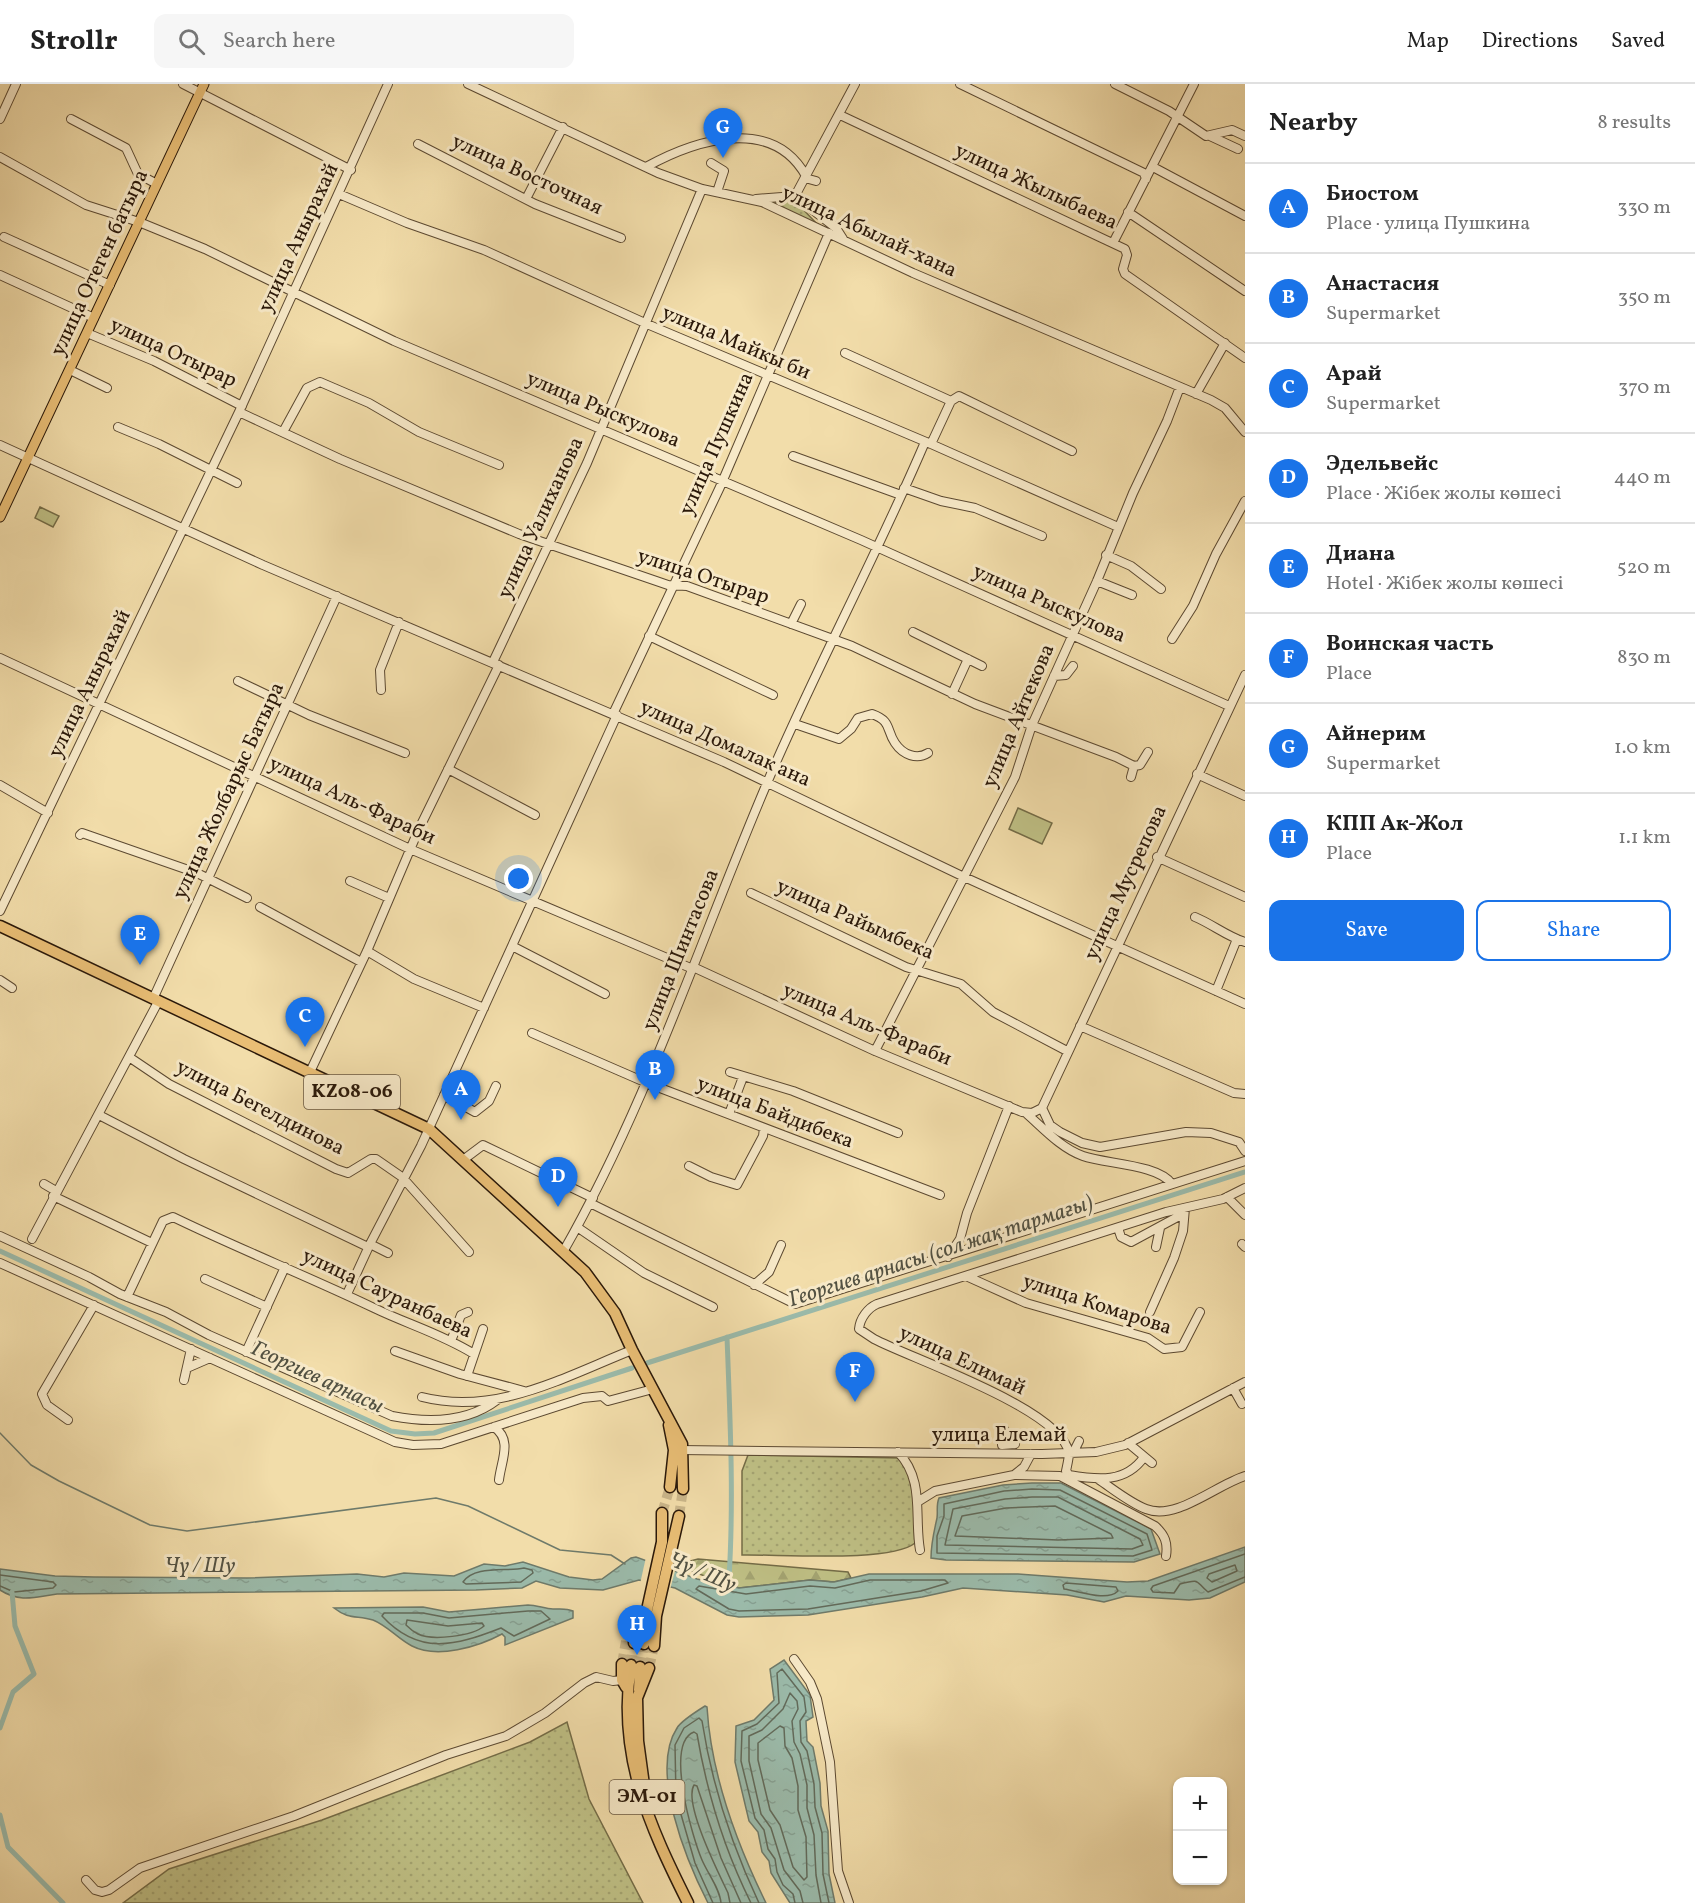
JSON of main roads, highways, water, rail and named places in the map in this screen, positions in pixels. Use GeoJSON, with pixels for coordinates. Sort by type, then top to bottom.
{"type":"FeatureCollection","features":[{"type":"Feature","properties":{"kind":"highway","name":"KZ08-06"},"geometry":{"type":"LineString","coordinates":[[0,926],[429,1130],[585,1272],[615,1313],[652,1389],[665,1410],[678,1450],[683,1489]]}},
{"type":"Feature","properties":{"kind":"highway","name":"KZ08-06"},"geometry":{"type":"LineString","coordinates":[[670,1487],[678,1450]]}},
{"type":"Feature","properties":{"kind":"highway"},"geometry":{"type":"LineString","coordinates":[[662,1513],[662,1542],[638,1640],[656,1616],[661,1601],[679,1516]]}},
{"type":"Feature","properties":{"kind":"highway","name":"ЭМ-01"},"geometry":{"type":"LineString","coordinates":[[632,1689],[635,1666],[632,1689],[640,1764],[652,1813],[695,1903]]}},
{"type":"Feature","properties":{"kind":"highway","name":"ЭМ-01"},"geometry":{"type":"LineString","coordinates":[[635,1720],[632,1765],[646,1815],[688,1903]]}},
{"type":"Feature","properties":{"kind":"main road","name":"улица Отеген батыра"},"geometry":{"type":"LineString","coordinates":[[0,517],[204,84]]}},
{"type":"Feature","properties":{"kind":"water"},"geometry":{"type":"Polygon","coordinates":[[[1061,1483],[1151,1529],[1160,1554],[1134,1562],[931,1558],[939,1498],[1003,1485],[1061,1483]]]}},
{"type":"Feature","properties":{"kind":"water"},"geometry":{"type":"Polygon","coordinates":[[[1245,1547],[1245,1582],[1210,1598],[1189,1600],[1126,1596],[1104,1602],[1067,1595],[963,1588],[922,1597],[808,1615],[739,1617],[727,1615],[675,1588],[639,1580],[603,1590],[560,1588],[536,1581],[522,1588],[476,1590],[57,1594],[28,1598],[14,1597],[0,1590],[0,1569],[55,1576],[94,1577],[247,1578],[357,1574],[384,1577],[404,1573],[454,1576],[484,1564],[505,1566],[523,1562],[569,1577],[593,1580],[602,1579],[631,1558],[636,1557],[697,1579],[739,1588],[810,1580],[834,1582],[869,1574],[1018,1574],[1127,1582],[1148,1581],[1245,1547]]]}},
{"type":"Feature","properties":{"kind":"water"},"geometry":{"type":"Polygon","coordinates":[[[528,1605],[570,1610],[573,1611],[573,1618],[505,1645],[505,1637],[502,1634],[470,1647],[433,1651],[412,1646],[373,1620],[349,1616],[334,1608],[423,1607],[449,1612],[528,1605]]]}},
{"type":"Feature","properties":{"kind":"water"},"geometry":{"type":"Polygon","coordinates":[[[784,1660],[810,1695],[813,1717],[806,1721],[807,1741],[813,1747],[820,1783],[821,1806],[828,1831],[829,1874],[835,1903],[790,1903],[771,1873],[769,1861],[762,1852],[758,1832],[749,1821],[735,1762],[736,1726],[754,1720],[774,1700],[770,1669],[784,1660]]]}},
{"type":"Feature","properties":{"kind":"water"},"geometry":{"type":"Polygon","coordinates":[[[705,1706],[707,1707],[714,1758],[727,1808],[766,1903],[708,1903],[690,1864],[674,1816],[667,1768],[669,1746],[679,1725],[705,1706]]]}},
{"type":"Feature","properties":{"kind":"waterway","name":"Георгиев арнасы (сол жақ тармағы)"},"geometry":{"type":"LineString","coordinates":[[647,1363],[1245,1172]]}},
{"type":"Feature","properties":{"kind":"waterway","name":"Георгиев арнасы"},"geometry":{"type":"LineString","coordinates":[[0,1251],[391,1431],[415,1434],[434,1433],[632,1368]]}},
{"type":"Feature","properties":{"kind":"waterway","name":"Чү / Шу"},"geometry":{"type":"LineString","coordinates":[[720,1588],[729,1578],[731,1518],[727,1337]]}},
{"type":"Feature","properties":{"kind":"waterway"},"geometry":{"type":"LineString","coordinates":[[0,1433],[31,1465],[150,1525],[187,1531],[436,1498],[468,1506],[560,1550],[611,1555],[625,1564]]}},
{"type":"Feature","properties":{"kind":"waterway"},"geometry":{"type":"LineString","coordinates":[[0,1728],[13,1692],[34,1674],[15,1626],[12,1592]]}},
{"type":"Feature","properties":{"kind":"waterway"},"geometry":{"type":"LineString","coordinates":[[0,1815],[8,1847],[63,1903]]}},
{"type":"Feature","properties":{"kind":"tunnel"},"geometry":{"type":"LineString","coordinates":[[662,1513],[670,1487]]}},
{"type":"Feature","properties":{"kind":"tunnel"},"geometry":{"type":"LineString","coordinates":[[679,1516],[683,1489]]}},
{"type":"Feature","properties":{"kind":"tunnel"},"geometry":{"type":"LineString","coordinates":[[622,1664],[626,1641]]}},
{"type":"Feature","properties":{"kind":"tunnel"},"geometry":{"type":"LineString","coordinates":[[631,1665],[634,1643]]}},
{"type":"Feature","properties":{"kind":"tunnel"},"geometry":{"type":"LineString","coordinates":[[640,1667],[644,1644]]}},
{"type":"Feature","properties":{"kind":"tunnel"},"geometry":{"type":"LineString","coordinates":[[649,1668],[654,1646]]}},
{"type":"Feature","properties":{"kind":"place","name":"Айнерим"},"geometry":{"type":"Point","coordinates":[723,158]}},
{"type":"Feature","properties":{"kind":"place","name":"Диана"},"geometry":{"type":"Point","coordinates":[140,965]}},
{"type":"Feature","properties":{"kind":"place","name":"Арай"},"geometry":{"type":"Point","coordinates":[305,1047]}},
{"type":"Feature","properties":{"kind":"place","name":"Анастасия"},"geometry":{"type":"Point","coordinates":[655,1100]}},
{"type":"Feature","properties":{"kind":"place","name":"Биостом"},"geometry":{"type":"Point","coordinates":[461,1120]}},
{"type":"Feature","properties":{"kind":"place","name":"Эдельвейс"},"geometry":{"type":"Point","coordinates":[558,1207]}},
{"type":"Feature","properties":{"kind":"place","name":"Воинская часть"},"geometry":{"type":"Point","coordinates":[855,1402]}},
{"type":"Feature","properties":{"kind":"place","name":"КПП Ак-Жол"},"geometry":{"type":"Point","coordinates":[637,1655]}}]}
